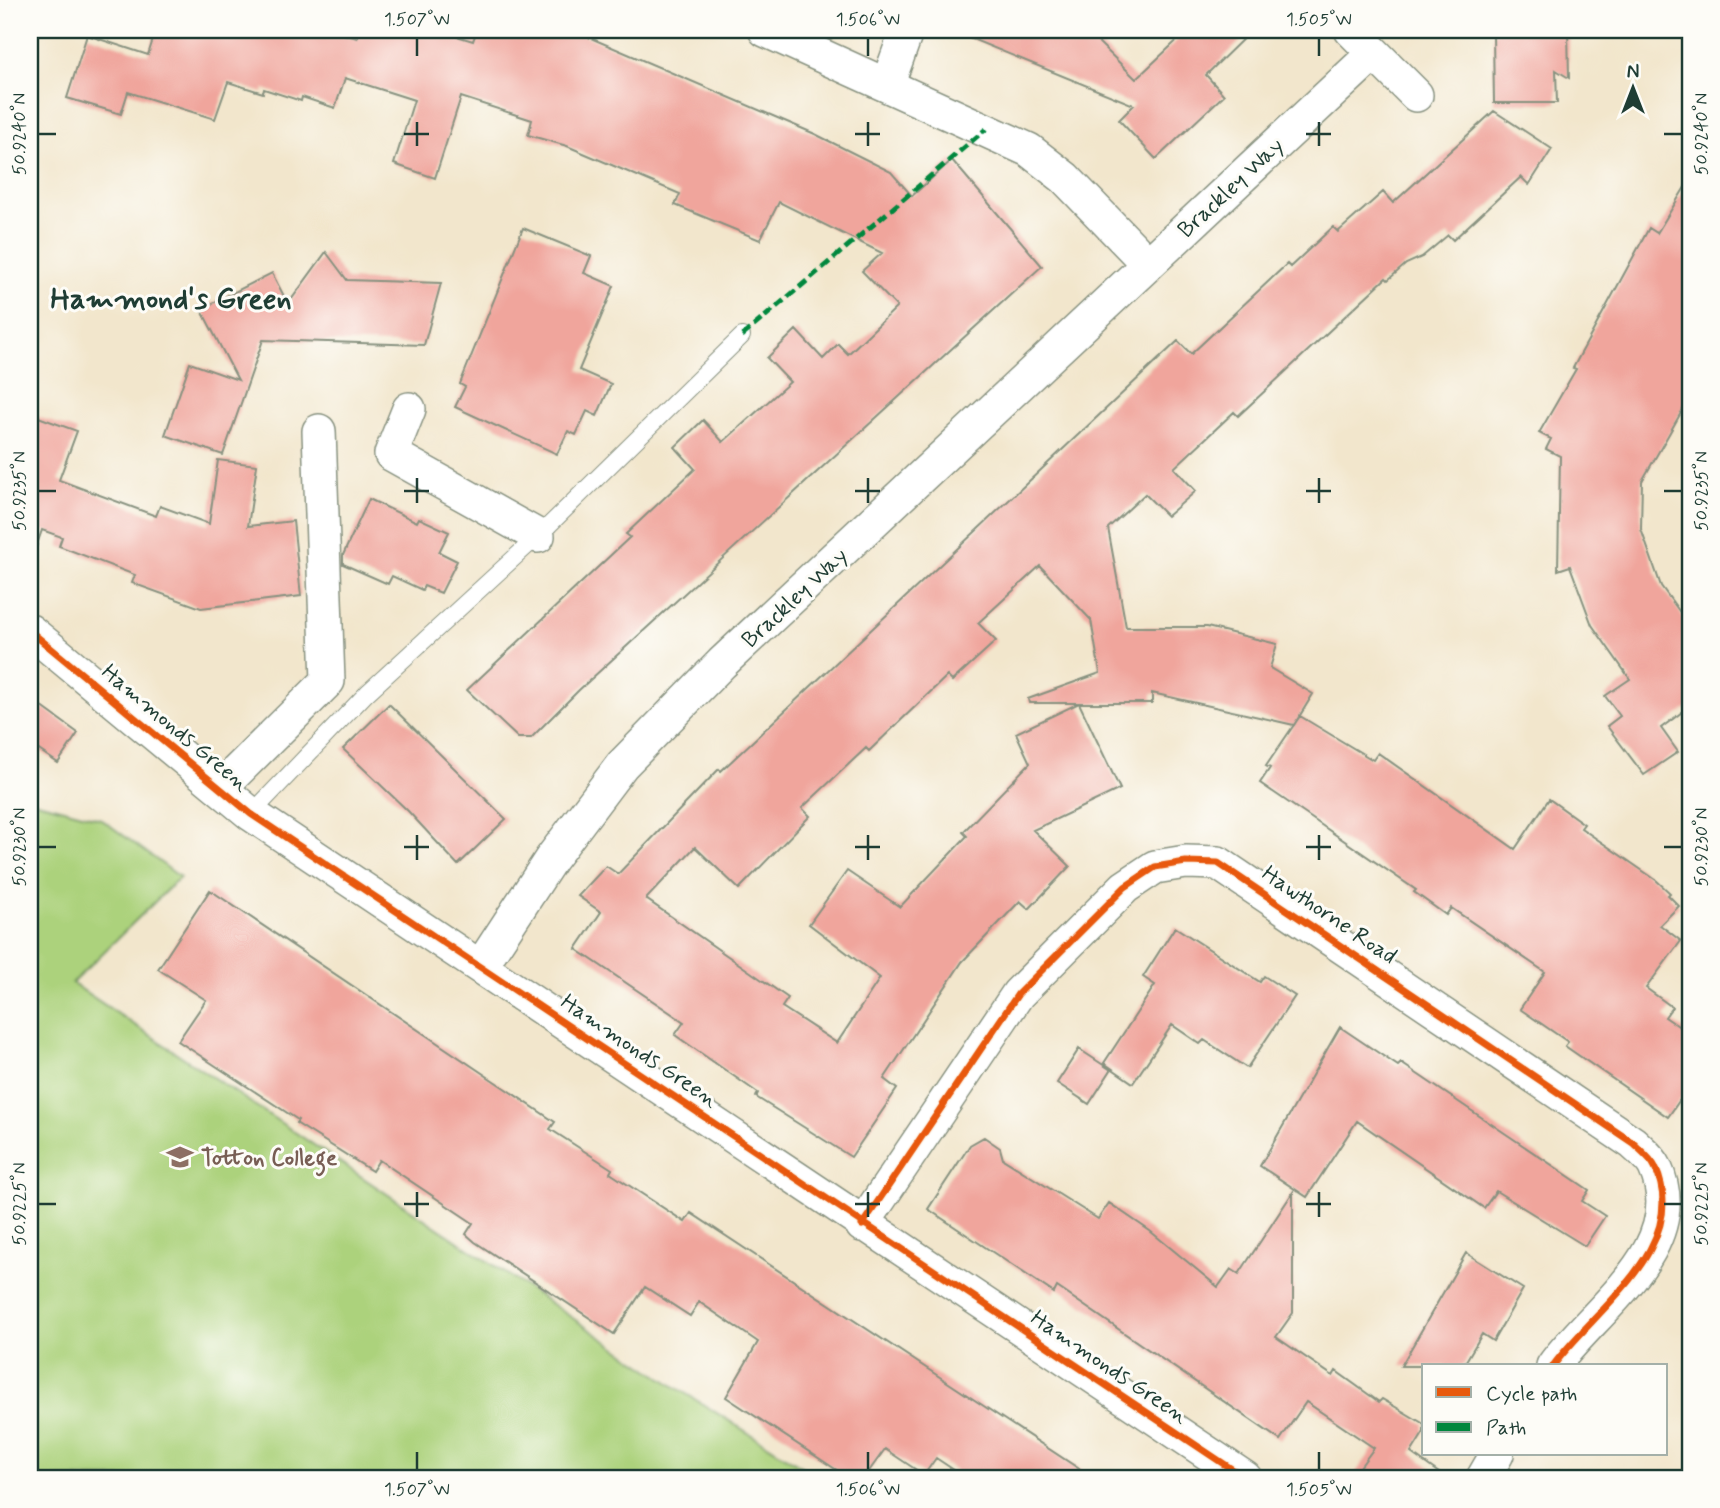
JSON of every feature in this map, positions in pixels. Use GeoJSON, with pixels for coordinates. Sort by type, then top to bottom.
{"type":"FeatureCollection","features":[{"type":"Feature","properties":{"kind":"street"},"geometry":{"type":"LineString","coordinates":[[765,30],[888,83],[1029,150],[1065,178],[1148,264]]}},
{"type":"Feature","properties":{"kind":"street"},"geometry":{"type":"LineString","coordinates":[[888,83],[907,30]]}},
{"type":"Feature","properties":{"kind":"street"},"geometry":{"type":"LineString","coordinates":[[1351,30],[1416,95]]}},
{"type":"Feature","properties":{"kind":"street","name":"Brackley Way"},"geometry":{"type":"LineString","coordinates":[[481,966],[551,859],[622,765],[722,663],[1373,54]]}},
{"type":"Feature","properties":{"kind":"street"},"geometry":{"type":"LineString","coordinates":[[410,409],[391,454],[538,536]]}},
{"type":"Feature","properties":{"kind":"street"},"geometry":{"type":"LineString","coordinates":[[220,788],[328,681],[319,432]]}},
{"type":"Feature","properties":{"kind":"street","name":"Hammonds Green"},"geometry":{"type":"LineString","coordinates":[[30,631],[251,814],[481,966],[862,1225],[1245,1478]]}},
{"type":"Feature","properties":{"kind":"street","name":"Hawthorne Road"},"geometry":{"type":"LineString","coordinates":[[862,1225],[1018,995],[1125,887],[1155,867],[1186,862],[1218,863],[1633,1143],[1654,1164],[1663,1189],[1661,1222],[1644,1261],[1555,1364]]}},
{"type":"Feature","properties":{"kind":"street"},"geometry":{"type":"LineString","coordinates":[[1483,1478],[1496,1456]]}},
{"type":"Feature","properties":{"kind":"lane"},"geometry":{"type":"LineString","coordinates":[[251,814],[368,693],[538,536],[742,336]]}},
{"type":"Feature","properties":{"kind":"green space","name":"Totton College"},"geometry":{"type":"Polygon","coordinates":[[[30,800],[101,819],[180,877],[72,983],[677,1388],[820,1478],[30,1478],[30,800]]]}},
{"type":"Feature","properties":{"kind":"building"},"geometry":{"type":"Polygon","coordinates":[[[156,30],[330,30],[357,38],[360,30],[437,30],[473,41],[477,30],[572,30],[815,134],[891,172],[912,196],[952,160],[1042,266],[579,690],[531,738],[518,738],[467,690],[630,537],[626,534],[695,469],[675,447],[703,420],[723,442],[790,382],[767,358],[796,330],[823,359],[838,344],[848,354],[897,307],[862,271],[882,253],[779,202],[760,240],[675,205],[680,194],[567,146],[528,135],[532,120],[461,97],[435,178],[394,164],[414,100],[345,78],[335,108],[302,97],[301,101],[264,89],[263,93],[228,82],[215,119],[128,92],[121,114],[67,98],[87,35],[148,55],[156,30]]]}},
{"type":"Feature","properties":{"kind":"building"},"geometry":{"type":"Polygon","coordinates":[[[950,30],[1086,30],[1136,79],[1188,30],[1252,30],[1206,75],[1224,95],[1156,159],[1119,120],[1134,105],[950,30]]]}},
{"type":"Feature","properties":{"kind":"building"},"geometry":{"type":"Polygon","coordinates":[[[1495,30],[1568,30],[1569,78],[1556,70],[1557,103],[1494,103],[1495,30]]]}},
{"type":"Feature","properties":{"kind":"building"},"geometry":{"type":"Polygon","coordinates":[[[1494,111],[1552,149],[1529,185],[1521,177],[1453,240],[1448,235],[1422,257],[1406,264],[1388,280],[1386,278],[1238,416],[1234,412],[1174,468],[1196,491],[1167,516],[1145,494],[1108,528],[1126,627],[1207,627],[1277,644],[1270,668],[1313,694],[1294,725],[1152,693],[1152,703],[1079,703],[1120,789],[1033,830],[1070,866],[1029,909],[1020,901],[962,962],[884,1079],[897,1089],[851,1157],[756,1097],[758,1093],[675,1035],[684,1022],[576,949],[601,912],[578,896],[606,866],[618,874],[719,769],[721,771],[1178,341],[1191,354],[1287,264],[1290,267],[1333,227],[1338,232],[1383,192],[1393,203],[1494,111]],[[1040,566],[978,623],[996,641],[952,681],[947,676],[869,751],[866,748],[802,808],[810,816],[739,889],[695,847],[646,899],[788,998],[782,1007],[837,1043],[880,978],[809,924],[847,871],[900,907],[967,836],[963,832],[1030,763],[1016,733],[1079,703],[1029,703],[1028,699],[1100,673],[1091,620],[1040,566]]]}},
{"type":"Feature","properties":{"kind":"building"},"geometry":{"type":"Polygon","coordinates":[[[1690,179],[1690,397],[1642,481],[1641,529],[1661,586],[1690,626],[1690,706],[1661,728],[1678,752],[1644,775],[1607,726],[1620,716],[1605,696],[1630,679],[1592,625],[1570,566],[1558,570],[1560,456],[1546,449],[1551,439],[1539,433],[1576,369],[1573,368],[1649,228],[1657,233],[1690,179]]]}},
{"type":"Feature","properties":{"kind":"building"},"geometry":{"type":"Polygon","coordinates":[[[523,228],[591,256],[584,273],[614,286],[579,370],[611,384],[597,416],[587,411],[576,435],[568,431],[557,454],[455,407],[465,387],[460,384],[523,228]]]}},
{"type":"Feature","properties":{"kind":"building"},"geometry":{"type":"Polygon","coordinates":[[[326,252],[347,280],[441,283],[424,345],[263,340],[223,455],[165,435],[190,363],[238,380],[201,309],[272,273],[288,304],[326,252]]]}},
{"type":"Feature","properties":{"kind":"building"},"geometry":{"type":"Polygon","coordinates":[[[30,414],[77,431],[59,480],[156,516],[160,506],[209,524],[218,460],[257,465],[248,526],[293,521],[301,596],[201,608],[132,583],[135,575],[59,546],[62,537],[42,530],[35,550],[30,549],[30,414]]]}},
{"type":"Feature","properties":{"kind":"building"},"geometry":{"type":"Polygon","coordinates":[[[369,499],[417,522],[419,518],[449,532],[439,552],[457,561],[441,593],[424,586],[422,590],[392,576],[388,584],[343,564],[343,555],[369,499]]]}},
{"type":"Feature","properties":{"kind":"building"},"geometry":{"type":"Polygon","coordinates":[[[30,698],[78,733],[58,763],[30,744],[30,698]]]}},
{"type":"Feature","properties":{"kind":"building"},"geometry":{"type":"Polygon","coordinates":[[[389,704],[506,819],[458,865],[408,811],[343,749],[389,704]]]}},
{"type":"Feature","properties":{"kind":"building"},"geometry":{"type":"Polygon","coordinates":[[[1300,716],[1373,760],[1378,753],[1515,849],[1549,799],[1584,824],[1581,828],[1656,880],[1670,893],[1668,895],[1679,906],[1660,925],[1681,941],[1646,988],[1672,1007],[1665,1017],[1690,1034],[1690,1085],[1668,1117],[1565,1046],[1568,1042],[1520,1009],[1545,972],[1451,908],[1446,915],[1414,892],[1416,890],[1260,783],[1270,768],[1266,766],[1300,716]]]}},
{"type":"Feature","properties":{"kind":"building"},"geometry":{"type":"Polygon","coordinates":[[[210,890],[555,1122],[550,1129],[612,1169],[610,1173],[685,1222],[691,1213],[1093,1478],[966,1478],[936,1458],[924,1475],[885,1449],[864,1478],[849,1478],[726,1397],[758,1342],[699,1302],[690,1316],[645,1287],[614,1334],[475,1242],[466,1234],[473,1223],[379,1160],[372,1171],[296,1123],[298,1120],[178,1041],[206,1000],[158,969],[210,890]]]}},
{"type":"Feature","properties":{"kind":"building"},"geometry":{"type":"Polygon","coordinates":[[[1175,927],[1260,982],[1264,976],[1295,996],[1247,1068],[1204,1040],[1200,1044],[1172,1025],[1133,1083],[1104,1063],[1155,985],[1143,977],[1175,927]]]}},
{"type":"Feature","properties":{"kind":"building"},"geometry":{"type":"Polygon","coordinates":[[[1340,1027],[1398,1066],[1401,1063],[1589,1190],[1582,1201],[1605,1216],[1585,1246],[1496,1191],[1484,1208],[1357,1121],[1307,1197],[1260,1166],[1340,1027]]]}},
{"type":"Feature","properties":{"kind":"building"},"geometry":{"type":"Polygon","coordinates":[[[1079,1049],[1111,1070],[1089,1104],[1057,1083],[1079,1049]]]}},
{"type":"Feature","properties":{"kind":"building"},"geometry":{"type":"Polygon","coordinates":[[[984,1137],[1000,1148],[1003,1159],[1098,1219],[1109,1203],[1150,1231],[1218,1287],[1231,1269],[1239,1274],[1293,1192],[1293,1313],[1276,1337],[1333,1376],[1336,1371],[1379,1402],[1382,1399],[1422,1423],[1422,1435],[1411,1453],[1446,1478],[1352,1478],[1374,1448],[1306,1402],[1280,1440],[1057,1287],[1054,1293],[928,1209],[970,1145],[984,1137]]]}},
{"type":"Feature","properties":{"kind":"building"},"geometry":{"type":"Polygon","coordinates":[[[1466,1253],[1523,1289],[1493,1341],[1482,1334],[1464,1364],[1401,1366],[1466,1253]]]}},
{"type":"Feature","properties":{"kind":"marked path"},"geometry":{"type":"LineString","coordinates":[[742,336],[986,129]]}},
{"type":"Feature","properties":{"kind":"cycle path"},"geometry":{"type":"LineString","coordinates":[[30,631],[251,814],[1245,1478]]}},
{"type":"Feature","properties":{"kind":"cycle path"},"geometry":{"type":"LineString","coordinates":[[862,1225],[1018,994],[1125,887],[1155,867],[1186,862],[1218,863],[1633,1143],[1653,1164],[1663,1196],[1660,1224],[1650,1250],[1613,1300],[1555,1364]]}},
{"type":"Feature","properties":{"kind":"place","name":"Totton College"},"geometry":{"type":"Point","coordinates":[180,1157]}},
{"type":"Feature","properties":{"kind":"district","name":"Hammond's Green"},"geometry":{"type":"Point","coordinates":[171,298]}}]}
